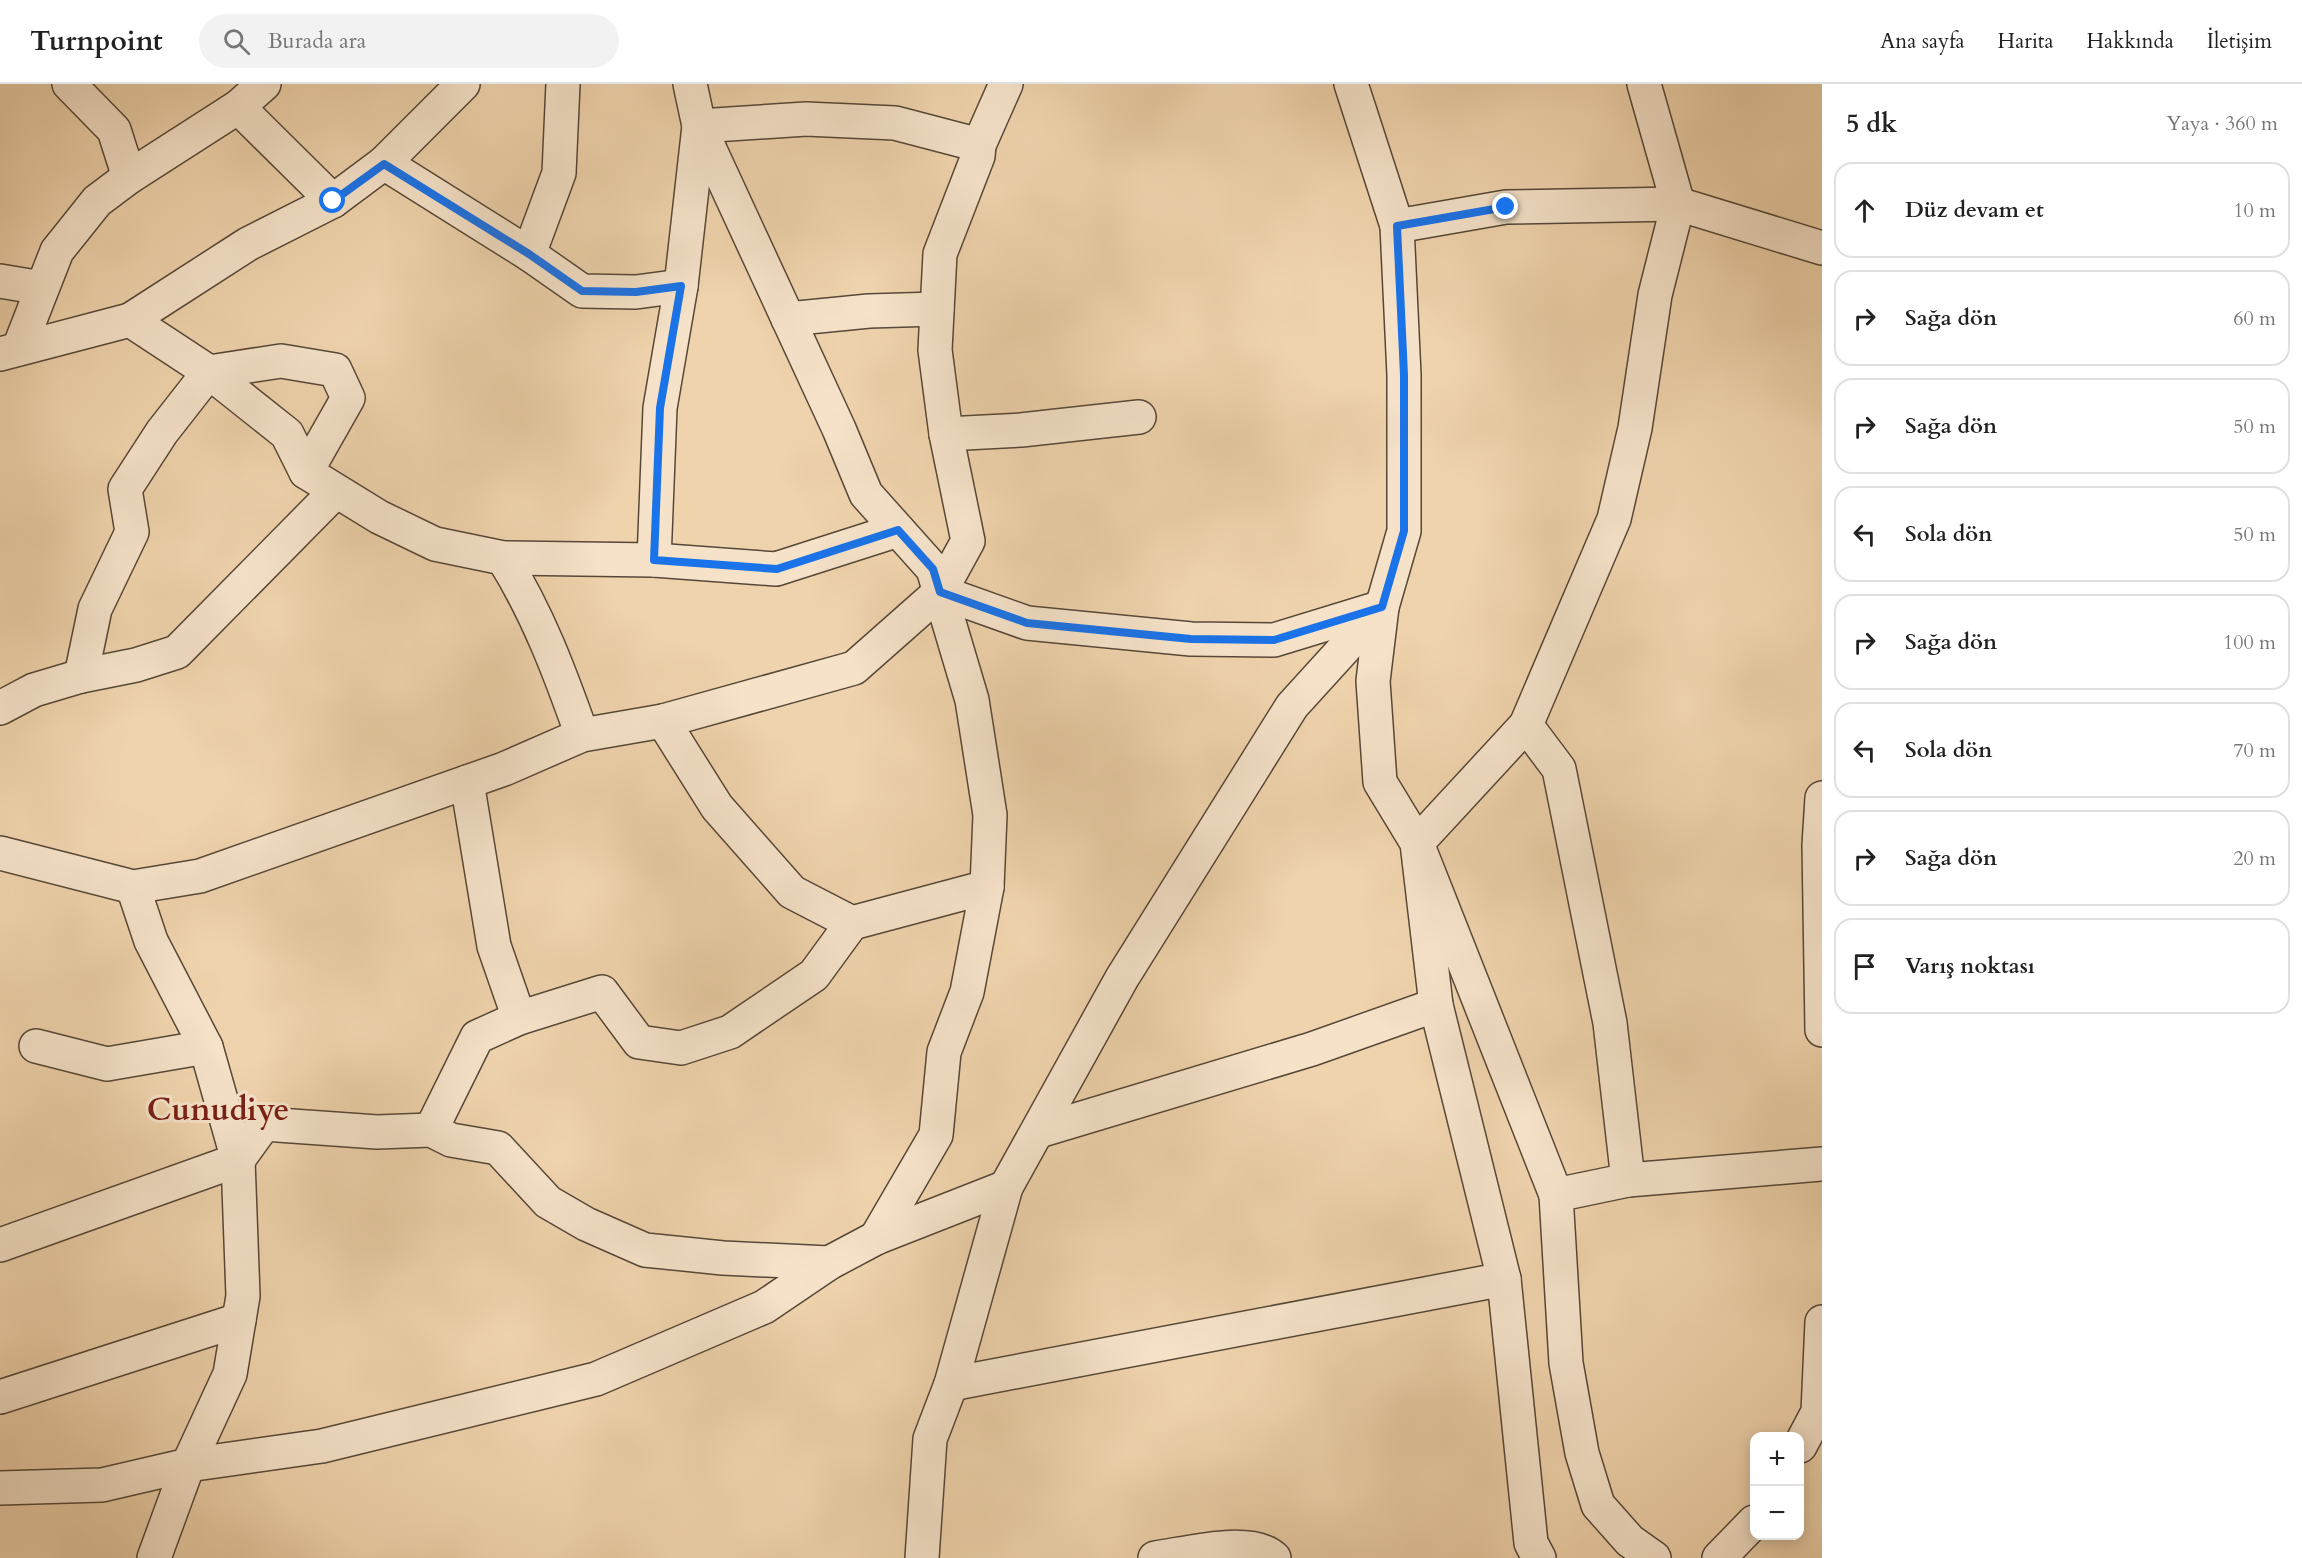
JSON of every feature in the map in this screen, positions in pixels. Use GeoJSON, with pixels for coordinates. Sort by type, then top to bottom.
{"type":"FeatureCollection","features":[{"type":"Feature","properties":{"kind":"street"},"geometry":{"type":"LineString","coordinates":[[69,84],[114,130],[129,177]]}},
{"type":"Feature","properties":{"kind":"street"},"geometry":{"type":"LineString","coordinates":[[10,351],[42,288],[57,251],[97,201],[129,177],[238,107],[264,84]]}},
{"type":"Feature","properties":{"kind":"street"},"geometry":{"type":"LineString","coordinates":[[10,351],[130,320],[248,243],[333,201],[384,164],[463,84]]}},
{"type":"Feature","properties":{"kind":"street"},"geometry":{"type":"LineString","coordinates":[[529,254],[559,173],[563,84]]}},
{"type":"Feature","properties":{"kind":"street"},"geometry":{"type":"LineString","coordinates":[[690,84],[699,126],[866,494],[933,569],[972,700],[990,815],[987,886],[967,992],[944,1052],[936,1135],[876,1238]]}},
{"type":"Feature","properties":{"kind":"street"},"geometry":{"type":"LineString","coordinates":[[0,853],[133,887],[200,876],[466,782],[582,735],[663,721],[854,668],[940,592],[968,541],[946,434],[935,350],[940,254],[978,156],[979,145],[1006,84]]}},
{"type":"Feature","properties":{"kind":"street"},"geometry":{"type":"LineString","coordinates":[[1351,84],[1397,226],[1404,375],[1404,531],[1382,607],[1373,681],[1380,782],[1417,843],[1556,1195],[1566,1364],[1582,1453],[1598,1505],[1630,1540],[1654,1558]]}},
{"type":"Feature","properties":{"kind":"street"},"geometry":{"type":"LineString","coordinates":[[1539,1558],[1531,1543],[1504,1279],[1436,1005],[1417,843],[1526,725],[1614,519],[1635,428],[1655,295],[1678,204],[1644,84]]}},
{"type":"Feature","properties":{"kind":"street"},"geometry":{"type":"LineString","coordinates":[[238,107],[333,201]]}},
{"type":"Feature","properties":{"kind":"street"},"geometry":{"type":"LineString","coordinates":[[699,126],[806,119],[895,123],[979,145]]}},
{"type":"Feature","properties":{"kind":"street"},"geometry":{"type":"LineString","coordinates":[[654,560],[660,408],[681,286],[699,126]]}},
{"type":"Feature","properties":{"kind":"street"},"geometry":{"type":"LineString","coordinates":[[384,164],[529,254],[582,291],[636,292],[681,286]]}},
{"type":"Feature","properties":{"kind":"street"},"geometry":{"type":"LineString","coordinates":[[1397,226],[1506,207],[1678,204],[1822,248]]}},
{"type":"Feature","properties":{"kind":"street"},"geometry":{"type":"LineString","coordinates":[[0,281],[42,288]]}},
{"type":"Feature","properties":{"kind":"street"},"geometry":{"type":"LineString","coordinates":[[788,319],[869,311],[938,309]]}},
{"type":"Feature","properties":{"kind":"street"},"geometry":{"type":"LineString","coordinates":[[130,320],[209,372],[287,434],[306,472],[335,492],[379,517],[435,544],[503,558],[654,560],[777,569],[898,530]]}},
{"type":"Feature","properties":{"kind":"street"},"geometry":{"type":"LineString","coordinates":[[81,676],[95,609],[132,532],[125,489],[162,432],[209,372],[281,361],[335,370],[348,398],[306,472]]}},
{"type":"Feature","properties":{"kind":"street"},"geometry":{"type":"LineString","coordinates":[[946,434],[1021,430],[1139,417]]}},
{"type":"Feature","properties":{"kind":"street"},"geometry":{"type":"LineString","coordinates":[[0,708],[34,690],[81,676],[136,665],[177,651],[335,492]]}},
{"type":"Feature","properties":{"kind":"street"},"geometry":{"type":"LineString","coordinates":[[503,558],[527,596],[555,659],[582,735]]}},
{"type":"Feature","properties":{"kind":"street"},"geometry":{"type":"LineString","coordinates":[[940,592],[1027,623],[1191,639],[1274,640],[1382,607]]}},
{"type":"Feature","properties":{"kind":"street"},"geometry":{"type":"LineString","coordinates":[[922,1558],[930,1438],[951,1384],[1006,1187],[1122,978],[1292,706],[1382,607]]}},
{"type":"Feature","properties":{"kind":"street"},"geometry":{"type":"LineString","coordinates":[[663,721],[717,807],[792,892],[852,923]]}},
{"type":"Feature","properties":{"kind":"street"},"geometry":{"type":"LineString","coordinates":[[1526,725],[1559,769],[1610,1023],[1628,1180]]}},
{"type":"Feature","properties":{"kind":"street"},"geometry":{"type":"LineString","coordinates":[[466,782],[494,946],[519,1018]]}},
{"type":"Feature","properties":{"kind":"street"},"geometry":{"type":"LineString","coordinates":[[1822,798],[1819,845],[1822,1030]]}},
{"type":"Feature","properties":{"kind":"street"},"geometry":{"type":"LineString","coordinates":[[431,1130],[477,1037],[519,1018],[602,992],[639,1042],[681,1048],[730,1032],[814,975],[852,923],[987,886]]}},
{"type":"Feature","properties":{"kind":"street"},"geometry":{"type":"LineString","coordinates":[[133,887],[151,941],[206,1047],[238,1160],[243,1296],[230,1374],[188,1465],[154,1558]]}},
{"type":"Feature","properties":{"kind":"street"},"geometry":{"type":"LineString","coordinates":[[1039,1131],[1312,1049],[1436,1005]]}},
{"type":"Feature","properties":{"kind":"street"},"geometry":{"type":"LineString","coordinates":[[36,1046],[107,1064],[206,1047]]}},
{"type":"Feature","properties":{"kind":"street"},"geometry":{"type":"LineString","coordinates":[[0,1245],[238,1160],[264,1124],[377,1132],[431,1130],[452,1140],[498,1148],[548,1202],[586,1224],[645,1250],[723,1258],[829,1263]]}},
{"type":"Feature","properties":{"kind":"street"},"geometry":{"type":"LineString","coordinates":[[1556,1195],[1628,1180],[1822,1164]]}},
{"type":"Feature","properties":{"kind":"street"},"geometry":{"type":"LineString","coordinates":[[0,1488],[102,1485],[188,1465],[322,1446],[596,1379],[764,1306],[829,1263],[876,1238],[1006,1187]]}},
{"type":"Feature","properties":{"kind":"street"},"geometry":{"type":"LineString","coordinates":[[951,1384],[1237,1332],[1504,1279]]}},
{"type":"Feature","properties":{"kind":"street"},"geometry":{"type":"LineString","coordinates":[[0,1397],[239,1320]]}},
{"type":"Feature","properties":{"kind":"street"},"geometry":{"type":"LineString","coordinates":[[1804,1438],[1818,1412],[1822,1322]]}},
{"type":"Feature","properties":{"kind":"street"},"geometry":{"type":"LineString","coordinates":[[1719,1558],[1750,1527]]}},
{"type":"Feature","properties":{"kind":"street"},"geometry":{"type":"LineString","coordinates":[[1155,1558],[1239,1546],[1268,1552],[1274,1558]]}},
{"type":"Feature","properties":{"kind":"district","name":"Cunudiye"},"geometry":{"type":"Point","coordinates":[218,1109]}},
{"type":"Feature","properties":{"kind":"route"},"geometry":{"type":"LineString","coordinates":[[333,201],[384,164],[529,254],[582,291],[636,292],[681,286],[660,408],[654,560],[777,569],[898,530],[933,569],[940,592],[1027,623],[1191,639],[1274,640],[1382,607],[1404,531],[1404,375],[1397,226],[1506,207]]}}]}
